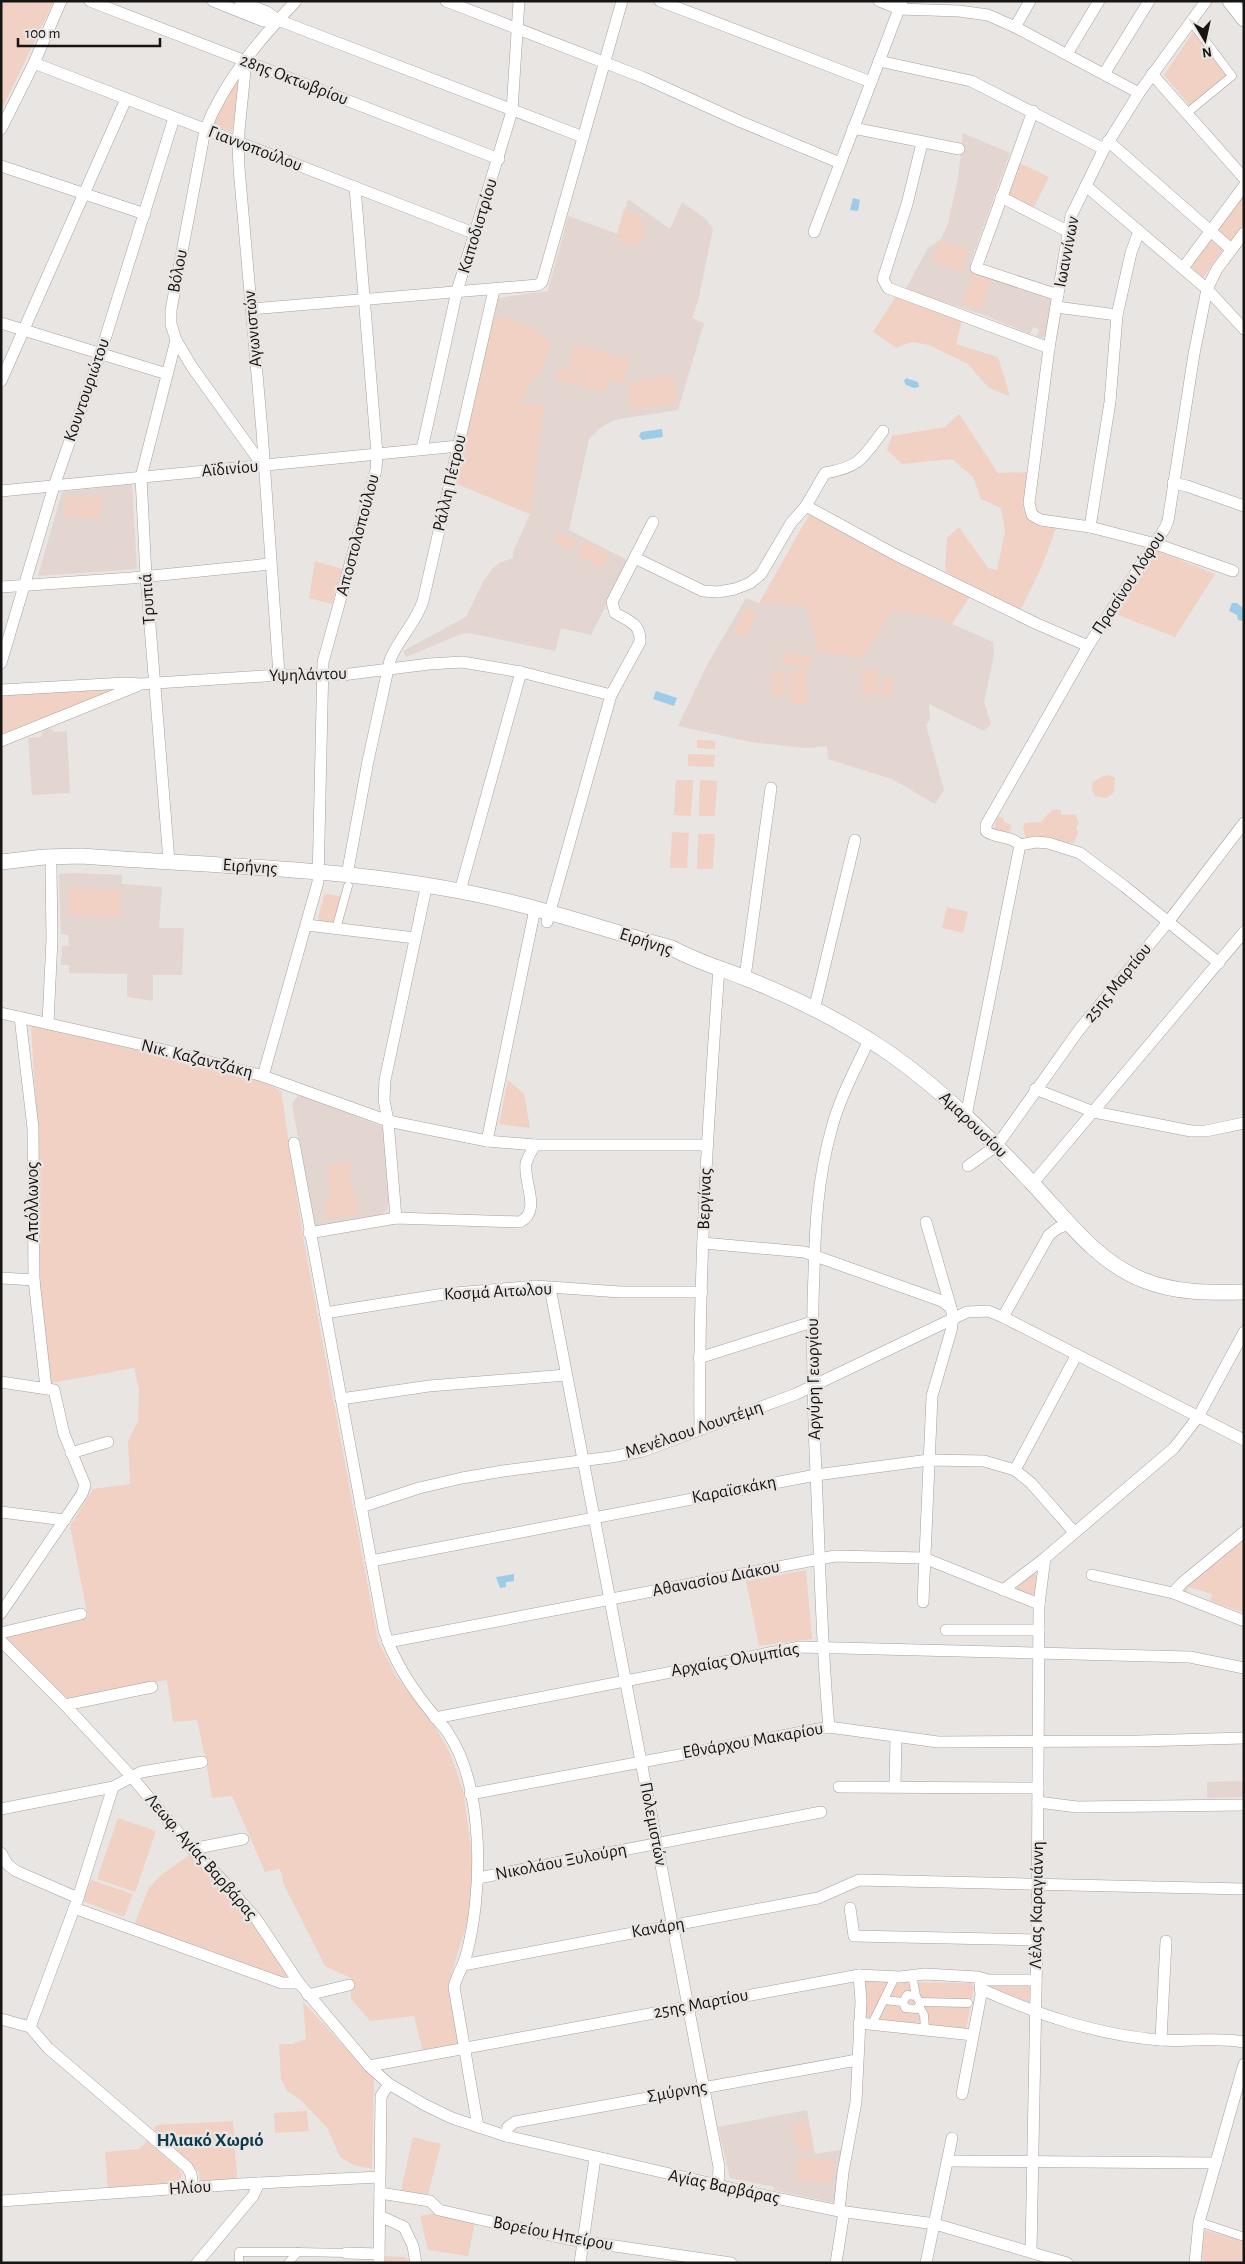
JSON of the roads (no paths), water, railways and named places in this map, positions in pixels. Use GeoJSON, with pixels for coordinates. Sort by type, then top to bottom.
{"type":"FeatureCollection","features":[{"type":"Feature","properties":{"kind":"main road"},"geometry":{"type":"LineString","coordinates":[[1230,1],[1244,19]]}},
{"type":"Feature","properties":{"kind":"main road","name":"Ειρήνης"},"geometry":{"type":"LineString","coordinates":[[1,862],[64,856],[169,861],[347,881],[425,893],[541,915]]}},
{"type":"Feature","properties":{"kind":"main road","name":"Ειρήνης"},"geometry":{"type":"LineString","coordinates":[[1,871],[86,865],[319,877]]}},
{"type":"Feature","properties":{"kind":"main road","name":"Ειρήνης"},"geometry":{"type":"LineString","coordinates":[[347,881],[460,891],[541,915],[672,948],[690,958]]}},
{"type":"Feature","properties":{"kind":"main road","name":"Αμαρουσίου"},"geometry":{"type":"LineString","coordinates":[[690,958],[745,977],[836,1020],[891,1054],[929,1083],[966,1116],[1033,1183],[1069,1224],[1107,1260],[1143,1280],[1184,1290],[1205,1293],[1244,1292]]}},
{"type":"Feature","properties":{"kind":"street"},"geometry":{"type":"LineString","coordinates":[[1,128],[34,63],[61,1]]}},
{"type":"Feature","properties":{"kind":"street","name":"28ης Οκτωβρίου"},"geometry":{"type":"LineString","coordinates":[[90,1],[499,159]]}},
{"type":"Feature","properties":{"kind":"street"},"geometry":{"type":"LineString","coordinates":[[213,1],[263,21],[278,20]]}},
{"type":"Feature","properties":{"kind":"street"},"geometry":{"type":"LineString","coordinates":[[240,1],[267,12],[278,20],[583,137]]}},
{"type":"Feature","properties":{"kind":"street"},"geometry":{"type":"LineString","coordinates":[[246,60],[296,1]]}},
{"type":"Feature","properties":{"kind":"street"},"geometry":{"type":"LineString","coordinates":[[446,1],[682,94],[739,121],[840,163]]}},
{"type":"Feature","properties":{"kind":"street","name":"Καποδιστρίου"},"geometry":{"type":"LineString","coordinates":[[422,449],[458,291],[512,111],[519,1]]}},
{"type":"Feature","properties":{"kind":"street"},"geometry":{"type":"LineString","coordinates":[[252,309],[458,291],[494,290],[538,285],[542,282],[622,1]]}},
{"type":"Feature","properties":{"kind":"street"},"geometry":{"type":"LineString","coordinates":[[660,1],[871,82]]}},
{"type":"Feature","properties":{"kind":"street"},"geometry":{"type":"LineString","coordinates":[[879,1],[976,13],[1015,27],[1139,93]]}},
{"type":"Feature","properties":{"kind":"street"},"geometry":{"type":"LineString","coordinates":[[1015,27],[1030,1]]}},
{"type":"Feature","properties":{"kind":"street"},"geometry":{"type":"LineString","coordinates":[[1068,54],[1100,1]]}},
{"type":"Feature","properties":{"kind":"street"},"geometry":{"type":"LineString","coordinates":[[1104,74],[1149,1]]}},
{"type":"Feature","properties":{"kind":"street","name":"Ιωαννίνων"},"geometry":{"type":"LineString","coordinates":[[1090,527],[1041,520],[1032,515],[1029,503],[1049,348],[1067,231],[1071,216],[1106,145],[1152,74],[1206,1]]}},
{"type":"Feature","properties":{"kind":"street"},"geometry":{"type":"LineString","coordinates":[[814,232],[900,5]]}},
{"type":"Feature","properties":{"kind":"street"},"geometry":{"type":"LineString","coordinates":[[1187,113],[1232,76],[1196,28]]}},
{"type":"Feature","properties":{"kind":"street","name":"Βόλου"},"geometry":{"type":"LineString","coordinates":[[246,60],[214,108],[205,130],[171,310],[171,324],[176,340],[192,367],[263,466]]}},
{"type":"Feature","properties":{"kind":"street","name":"Αγωνιστών"},"geometry":{"type":"LineString","coordinates":[[246,60],[238,141],[262,430],[279,675]]}},
{"type":"Feature","properties":{"kind":"street"},"geometry":{"type":"LineString","coordinates":[[879,62],[971,81],[1106,145],[1231,249]]}},
{"type":"Feature","properties":{"kind":"street","name":"Γιαννοπούλου"},"geometry":{"type":"LineString","coordinates":[[34,63],[476,234]]}},
{"type":"Feature","properties":{"kind":"street"},"geometry":{"type":"LineString","coordinates":[[1152,74],[1244,178]]}},
{"type":"Feature","properties":{"kind":"street"},"geometry":{"type":"LineString","coordinates":[[1,380],[126,99]]}},
{"type":"Feature","properties":{"kind":"street"},"geometry":{"type":"LineString","coordinates":[[1033,112],[976,268],[1057,301],[1117,315]]}},
{"type":"Feature","properties":{"kind":"street","name":"Κουντουριώτου"},"geometry":{"type":"LineString","coordinates":[[1,663],[54,486],[100,355],[174,118]]}},
{"type":"Feature","properties":{"kind":"street"},"geometry":{"type":"LineString","coordinates":[[853,128],[960,149]]}},
{"type":"Feature","properties":{"kind":"street"},"geometry":{"type":"LineString","coordinates":[[922,142],[908,204],[883,279],[884,284],[888,288],[1049,348]]}},
{"type":"Feature","properties":{"kind":"street"},"geometry":{"type":"LineString","coordinates":[[1,166],[145,214]]}},
{"type":"Feature","properties":{"kind":"street"},"geometry":{"type":"LineString","coordinates":[[1086,186],[1207,289],[1244,329]]}},
{"type":"Feature","properties":{"kind":"street"},"geometry":{"type":"LineString","coordinates":[[1183,268],[1244,186]]}},
{"type":"Feature","properties":{"kind":"street","name":"Αποστολοπούλου"},"geometry":{"type":"LineString","coordinates":[[264,1076],[319,877],[323,662],[376,470],[377,454],[363,299],[356,187]]}},
{"type":"Feature","properties":{"kind":"street"},"geometry":{"type":"LineString","coordinates":[[1002,197],[1067,231]]}},
{"type":"Feature","properties":{"kind":"street"},"geometry":{"type":"LineString","coordinates":[[1139,231],[1130,253],[1117,315],[1110,402],[1090,527],[1156,544],[1232,571]]}},
{"type":"Feature","properties":{"kind":"street","name":"Πρασίνου Λόφου"},"geometry":{"type":"LineString","coordinates":[[1020,845],[1014,839],[990,834],[986,831],[986,825],[1088,646],[1156,544],[1168,521],[1194,354],[1207,289],[1217,269],[1244,233]]}},
{"type":"Feature","properties":{"kind":"street","name":"Ράλλη Πέτρου"},"geometry":{"type":"LineString","coordinates":[[347,881],[368,761],[388,669],[393,654],[419,611],[459,446],[489,304],[494,290]]}},
{"type":"Feature","properties":{"kind":"street"},"geometry":{"type":"LineString","coordinates":[[1,324],[168,374]]}},
{"type":"Feature","properties":{"kind":"street","name":"Τρυπιά"},"geometry":{"type":"LineString","coordinates":[[169,861],[146,576],[141,477],[176,340]]}},
{"type":"Feature","properties":{"kind":"street"},"geometry":{"type":"LineString","coordinates":[[243,438],[262,430]]}},
{"type":"Feature","properties":{"kind":"street"},"geometry":{"type":"LineString","coordinates":[[635,558],[703,591],[735,590],[750,583],[761,574],[791,523],[806,506],[825,473],[851,467],[862,460],[883,431]]}},
{"type":"Feature","properties":{"kind":"street","name":"Αϊδινίου"},"geometry":{"type":"LineString","coordinates":[[1,491],[459,446]]}},
{"type":"Feature","properties":{"kind":"street"},"geometry":{"type":"LineString","coordinates":[[1173,483],[1244,503]]}},
{"type":"Feature","properties":{"kind":"street"},"geometry":{"type":"LineString","coordinates":[[806,506],[896,555],[1088,646]]}},
{"type":"Feature","properties":{"kind":"street"},"geometry":{"type":"LineString","coordinates":[[487,1141],[541,915],[611,695],[640,642],[641,632],[637,625],[615,613],[612,602],[653,522]]}},
{"type":"Feature","properties":{"kind":"street"},"geometry":{"type":"LineString","coordinates":[[1,588],[270,564]]}},
{"type":"Feature","properties":{"kind":"street","name":"Υψηλάντου"},"geometry":{"type":"LineString","coordinates":[[1,690],[125,683],[141,684],[279,675],[364,673],[429,664],[462,662],[521,672],[611,695]]}},
{"type":"Feature","properties":{"kind":"street"},"geometry":{"type":"LineString","coordinates":[[460,891],[521,672]]}},
{"type":"Feature","properties":{"kind":"street"},"geometry":{"type":"LineString","coordinates":[[1,741],[141,684]]}},
{"type":"Feature","properties":{"kind":"street"},"geometry":{"type":"LineString","coordinates":[[745,977],[772,788]]}},
{"type":"Feature","properties":{"kind":"street","name":"25ης Μαρτίου"},"geometry":{"type":"LineString","coordinates":[[968,1166],[996,1146],[1079,1030],[1168,922],[1244,823]]}},
{"type":"Feature","properties":{"kind":"street"},"geometry":{"type":"LineString","coordinates":[[814,1010],[855,840]]}},
{"type":"Feature","properties":{"kind":"street"},"geometry":{"type":"LineString","coordinates":[[966,1116],[1020,845],[1036,842],[1048,843],[1080,853],[1219,963]]}},
{"type":"Feature","properties":{"kind":"street"},"geometry":{"type":"LineString","coordinates":[[48,1023],[52,938],[51,866]]}},
{"type":"Feature","properties":{"kind":"street"},"geometry":{"type":"LineString","coordinates":[[336,929],[347,881]]}},
{"type":"Feature","properties":{"kind":"street"},"geometry":{"type":"LineString","coordinates":[[396,1218],[388,1121],[384,1100],[385,1080],[425,893]]}},
{"type":"Feature","properties":{"kind":"street"},"geometry":{"type":"LineString","coordinates":[[307,925],[415,938]]}},
{"type":"Feature","properties":{"kind":"street"},"geometry":{"type":"LineString","coordinates":[[1033,1183],[1244,932]]}},
{"type":"Feature","properties":{"kind":"street","name":"Βεργίνας"},"geometry":{"type":"LineString","coordinates":[[700,1430],[699,1358],[707,1145],[719,968]]}},
{"type":"Feature","properties":{"kind":"street","name":"Νικ. Καζαντζάκη"},"geometry":{"type":"LineString","coordinates":[[1,1013],[160,1049],[264,1076],[388,1121],[487,1141],[535,1144]]}},
{"type":"Feature","properties":{"kind":"street","name":"Απόλλωνος"},"geometry":{"type":"LineString","coordinates":[[20,1017],[33,1128],[34,1280],[46,1388]]}},
{"type":"Feature","properties":{"kind":"street","name":"Αργύρη Γεωργίου"},"geometry":{"type":"LineString","coordinates":[[829,1726],[822,1648],[812,1386],[814,1255],[818,1194],[830,1136],[843,1095],[868,1040]]}},
{"type":"Feature","properties":{"kind":"street"},"geometry":{"type":"LineString","coordinates":[[1035,1090],[1094,1112],[1191,1131],[1206,1131],[1244,1123]]}},
{"type":"Feature","properties":{"kind":"street"},"geometry":{"type":"LineString","coordinates":[[294,1143],[324,1313],[388,1642],[403,1674],[435,1718],[448,1732],[461,1758],[470,1794],[478,1849],[478,1878],[466,1955],[463,1965],[458,1971],[454,1988],[478,2127]]}},
{"type":"Feature","properties":{"kind":"street"},"geometry":{"type":"LineString","coordinates":[[309,1233],[396,1218],[520,1222],[527,1219],[530,1211],[526,1164],[535,1144],[707,1145]]}},
{"type":"Feature","properties":{"kind":"street"},"geometry":{"type":"LineString","coordinates":[[923,1602],[932,1396],[936,1377],[947,1348],[952,1313],[926,1222]]}},
{"type":"Feature","properties":{"kind":"street"},"geometry":{"type":"LineString","coordinates":[[1003,1317],[1049,1235],[1058,1228],[1069,1224]]}},
{"type":"Feature","properties":{"kind":"street"},"geometry":{"type":"LineString","coordinates":[[703,1243],[814,1255],[942,1302],[952,1313]]}},
{"type":"Feature","properties":{"kind":"street"},"geometry":{"type":"LineString","coordinates":[[1,1278],[34,1280]]}},
{"type":"Feature","properties":{"kind":"street","name":"Κοσμά Αιτωλου"},"geometry":{"type":"LineString","coordinates":[[324,1313],[444,1294],[536,1286],[620,1292],[702,1292]]}},
{"type":"Feature","properties":{"kind":"street","name":"Πολεμιστών"},"geometry":{"type":"LineString","coordinates":[[550,1288],[719,2167],[718,2186]]}},
{"type":"Feature","properties":{"kind":"street","name":"Μενέλαου Λουντέμη"},"geometry":{"type":"LineString","coordinates":[[361,1507],[419,1488],[462,1478],[637,1452],[796,1394],[952,1313],[988,1311],[1003,1317],[1076,1356],[1244,1440]]}},
{"type":"Feature","properties":{"kind":"street"},"geometry":{"type":"LineString","coordinates":[[699,1358],[812,1322]]}},
{"type":"Feature","properties":{"kind":"street"},"geometry":{"type":"LineString","coordinates":[[1004,1590],[1045,1558],[1174,1448],[1198,1417],[1244,1332]]}},
{"type":"Feature","properties":{"kind":"street"},"geometry":{"type":"LineString","coordinates":[[1015,1470],[1076,1356]]}},
{"type":"Feature","properties":{"kind":"street"},"geometry":{"type":"LineString","coordinates":[[341,1399],[429,1386],[566,1375]]}},
{"type":"Feature","properties":{"kind":"street"},"geometry":{"type":"LineString","coordinates":[[1,1382],[54,1390],[60,1418],[71,1453],[85,1485],[82,1494],[65,1520],[1,1613]]}},
{"type":"Feature","properties":{"kind":"street"},"geometry":{"type":"LineString","coordinates":[[71,1453],[108,1442]]}},
{"type":"Feature","properties":{"kind":"street","name":"Καραϊσκάκη"},"geometry":{"type":"LineString","coordinates":[[371,1561],[816,1475],[929,1460],[984,1461],[1015,1470],[1031,1483],[1074,1532]]}},
{"type":"Feature","properties":{"kind":"street"},"geometry":{"type":"LineString","coordinates":[[1,1512],[65,1520]]}},
{"type":"Feature","properties":{"kind":"street"},"geometry":{"type":"LineString","coordinates":[[1173,1593],[1244,1532]]}},
{"type":"Feature","properties":{"kind":"street","name":"Αθανασίου Διάκου"},"geometry":{"type":"LineString","coordinates":[[388,1642],[835,1556],[909,1556],[924,1558],[1039,1604]]}},
{"type":"Feature","properties":{"kind":"street","name":"Λέλας Καραγιάννη"},"geometry":{"type":"LineString","coordinates":[[1031,2252],[1037,1940],[1039,1604],[1045,1558]]}},
{"type":"Feature","properties":{"kind":"street"},"geometry":{"type":"LineString","coordinates":[[1092,1576],[1173,1593],[1244,1621]]}},
{"type":"Feature","properties":{"kind":"street"},"geometry":{"type":"LineString","coordinates":[[1,1632],[82,1614]]}},
{"type":"Feature","properties":{"kind":"street"},"geometry":{"type":"LineString","coordinates":[[946,1630],[1039,1630]]}},
{"type":"Feature","properties":{"kind":"street","name":"Λεωφ. Αγίας Βαρβάρας"},"geometry":{"type":"LineString","coordinates":[[1,1641],[65,1705],[131,1776],[192,1848],[257,1920],[298,1983],[308,1995],[369,2066],[389,2084]]}},
{"type":"Feature","properties":{"kind":"street","name":"Αρχαίας Ολυμπίας"},"geometry":{"type":"LineString","coordinates":[[435,1718],[800,1647],[1190,1657],[1244,1668]]}},
{"type":"Feature","properties":{"kind":"street"},"geometry":{"type":"LineString","coordinates":[[65,1705],[152,1687]]}},
{"type":"Feature","properties":{"kind":"street","name":"Εθνάρχου Μακαρίου"},"geometry":{"type":"LineString","coordinates":[[470,1794],[829,1726],[938,1742],[1244,1738]]}},
{"type":"Feature","properties":{"kind":"street"},"geometry":{"type":"LineString","coordinates":[[895,1786],[896,1737]]}},
{"type":"Feature","properties":{"kind":"street"},"geometry":{"type":"LineString","coordinates":[[1,1809],[114,1787],[141,1772],[202,1762]]}},
{"type":"Feature","properties":{"kind":"street"},"geometry":{"type":"LineString","coordinates":[[839,1788],[895,1786],[1038,1788]]}},
{"type":"Feature","properties":{"kind":"street"},"geometry":{"type":"LineString","coordinates":[[30,2027],[76,1903],[114,1787]]}},
{"type":"Feature","properties":{"kind":"street"},"geometry":{"type":"LineString","coordinates":[[1038,1802],[1077,1807],[1244,1805]]}},
{"type":"Feature","properties":{"kind":"street","name":"Νικολάου Ξυλούρη"},"geometry":{"type":"LineString","coordinates":[[478,1878],[821,1812]]}},
{"type":"Feature","properties":{"kind":"street"},"geometry":{"type":"LineString","coordinates":[[192,1848],[243,1838]]}},
{"type":"Feature","properties":{"kind":"street"},"geometry":{"type":"LineString","coordinates":[[1,1853],[8,1865],[16,1871],[76,1903],[274,1980],[292,1984],[298,1983]]}},
{"type":"Feature","properties":{"kind":"street","name":"Κανάρη"},"geometry":{"type":"LineString","coordinates":[[463,1965],[818,1898],[850,1882],[869,1880],[1037,1884]]}},
{"type":"Feature","properties":{"kind":"street"},"geometry":{"type":"LineString","coordinates":[[1037,1884],[1244,1889]]}},
{"type":"Feature","properties":{"kind":"street"},"geometry":{"type":"LineString","coordinates":[[850,1908],[854,1936],[1037,1940]]}},
{"type":"Feature","properties":{"kind":"street"},"geometry":{"type":"LineString","coordinates":[[1161,2040],[1166,1941]]}},
{"type":"Feature","properties":{"kind":"street"},"geometry":{"type":"LineString","coordinates":[[836,2263],[842,2211],[843,2172],[856,2102],[861,2001],[859,1975]]}},
{"type":"Feature","properties":{"kind":"street","name":"25ης Μαρτίου"},"geometry":{"type":"LineString","coordinates":[[369,2066],[859,1975],[1036,1980]]}},
{"type":"Feature","properties":{"kind":"street"},"geometry":{"type":"LineString","coordinates":[[912,1975],[918,2001],[924,2015],[925,2029]]}},
{"type":"Feature","properties":{"kind":"street"},"geometry":{"type":"LineString","coordinates":[[872,2024],[895,1977]]}},
{"type":"Feature","properties":{"kind":"street"},"geometry":{"type":"LineString","coordinates":[[962,2094],[981,1989],[978,1977]]}},
{"type":"Feature","properties":{"kind":"street"},"geometry":{"type":"LineString","coordinates":[[308,1995],[350,1985]]}},
{"type":"Feature","properties":{"kind":"street"},"geometry":{"type":"LineString","coordinates":[[981,1989],[1079,2027],[1121,2036],[1161,2040],[1244,2042]]}},
{"type":"Feature","properties":{"kind":"street"},"geometry":{"type":"LineString","coordinates":[[918,2001],[916,2009],[905,2008],[903,2002],[907,1995],[918,2001],[968,2003]]}},
{"type":"Feature","properties":{"kind":"street"},"geometry":{"type":"LineString","coordinates":[[884,2000],[903,2002]]}},
{"type":"Feature","properties":{"kind":"street"},"geometry":{"type":"LineString","coordinates":[[1,2019],[30,2027],[48,2048],[187,2167],[191,2174],[193,2188]]}},
{"type":"Feature","properties":{"kind":"street"},"geometry":{"type":"LineString","coordinates":[[859,2023],[973,2035]]}},
{"type":"Feature","properties":{"kind":"street","name":"Σμύρνης"},"geometry":{"type":"LineString","coordinates":[[506,2136],[508,2127],[515,2122],[857,2060]]}},
{"type":"Feature","properties":{"kind":"street"},"geometry":{"type":"LineString","coordinates":[[1195,2263],[1200,2222],[1244,2064]]}},
{"type":"Feature","properties":{"kind":"street"},"geometry":{"type":"LineString","coordinates":[[239,2263],[239,2252],[346,2253],[379,2258],[381,2096],[389,2084]]}},
{"type":"Feature","properties":{"kind":"street","name":"Αγίας Βαρβάρας"},"geometry":{"type":"LineString","coordinates":[[389,2084],[424,2104],[478,2127],[506,2136],[718,2186],[842,2211],[935,2224],[1067,2263]]}},
{"type":"Feature","properties":{"kind":"street"},"geometry":{"type":"LineString","coordinates":[[926,2263],[952,2138]]}},
{"type":"Feature","properties":{"kind":"street"},"geometry":{"type":"LineString","coordinates":[[580,2263],[595,2158]]}},
{"type":"Feature","properties":{"kind":"street"},"geometry":{"type":"LineString","coordinates":[[948,2161],[1034,2160],[1216,2163]]}},
{"type":"Feature","properties":{"kind":"street","name":"Ηλίου"},"geometry":{"type":"LineString","coordinates":[[1,2201],[379,2176]]}},
{"type":"Feature","properties":{"kind":"street"},"geometry":{"type":"LineString","coordinates":[[197,2263],[253,2196],[259,2183]]}},
{"type":"Feature","properties":{"kind":"street","name":"Βορείου Ηπείρου"},"geometry":{"type":"LineString","coordinates":[[380,2193],[430,2201],[439,2210],[583,2242],[731,2263]]}},
{"type":"Feature","properties":{"kind":"street"},"geometry":{"type":"LineString","coordinates":[[380,2216],[404,2227],[413,2246],[416,2263]]}},
{"type":"Feature","properties":{"kind":"street"},"geometry":{"type":"LineString","coordinates":[[1200,2222],[1244,2237]]}},
{"type":"Feature","properties":{"kind":"street"},"geometry":{"type":"LineString","coordinates":[[288,2263],[298,2252]]}},
{"type":"Feature","properties":{"kind":"water"},"geometry":{"type":"Polygon","coordinates":[[[853,198],[860,200],[858,211],[850,210],[853,198]]]}},
{"type":"Feature","properties":{"kind":"water"},"geometry":{"type":"Polygon","coordinates":[[[906,378],[918,382],[919,387],[914,388],[906,385],[904,381],[906,378]]]}},
{"type":"Feature","properties":{"kind":"water"},"geometry":{"type":"Polygon","coordinates":[[[662,429],[663,437],[642,440],[639,436],[641,432],[662,429]]]}},
{"type":"Feature","properties":{"kind":"water"},"geometry":{"type":"Polygon","coordinates":[[[1232,603],[1237,603],[1243,608],[1243,621],[1238,620],[1237,615],[1229,611],[1232,603]]]}},
{"type":"Feature","properties":{"kind":"water"},"geometry":{"type":"Polygon","coordinates":[[[656,691],[677,698],[674,706],[653,699],[656,691]]]}},
{"type":"Feature","properties":{"kind":"water"},"geometry":{"type":"Polygon","coordinates":[[[514,1574],[514,1581],[506,1582],[506,1587],[500,1588],[496,1577],[514,1574]]]}},
{"type":"Feature","properties":{"kind":"district","name":"Ηλιακό Χωριό"},"geometry":{"type":"Point","coordinates":[210,2140]}}]}
